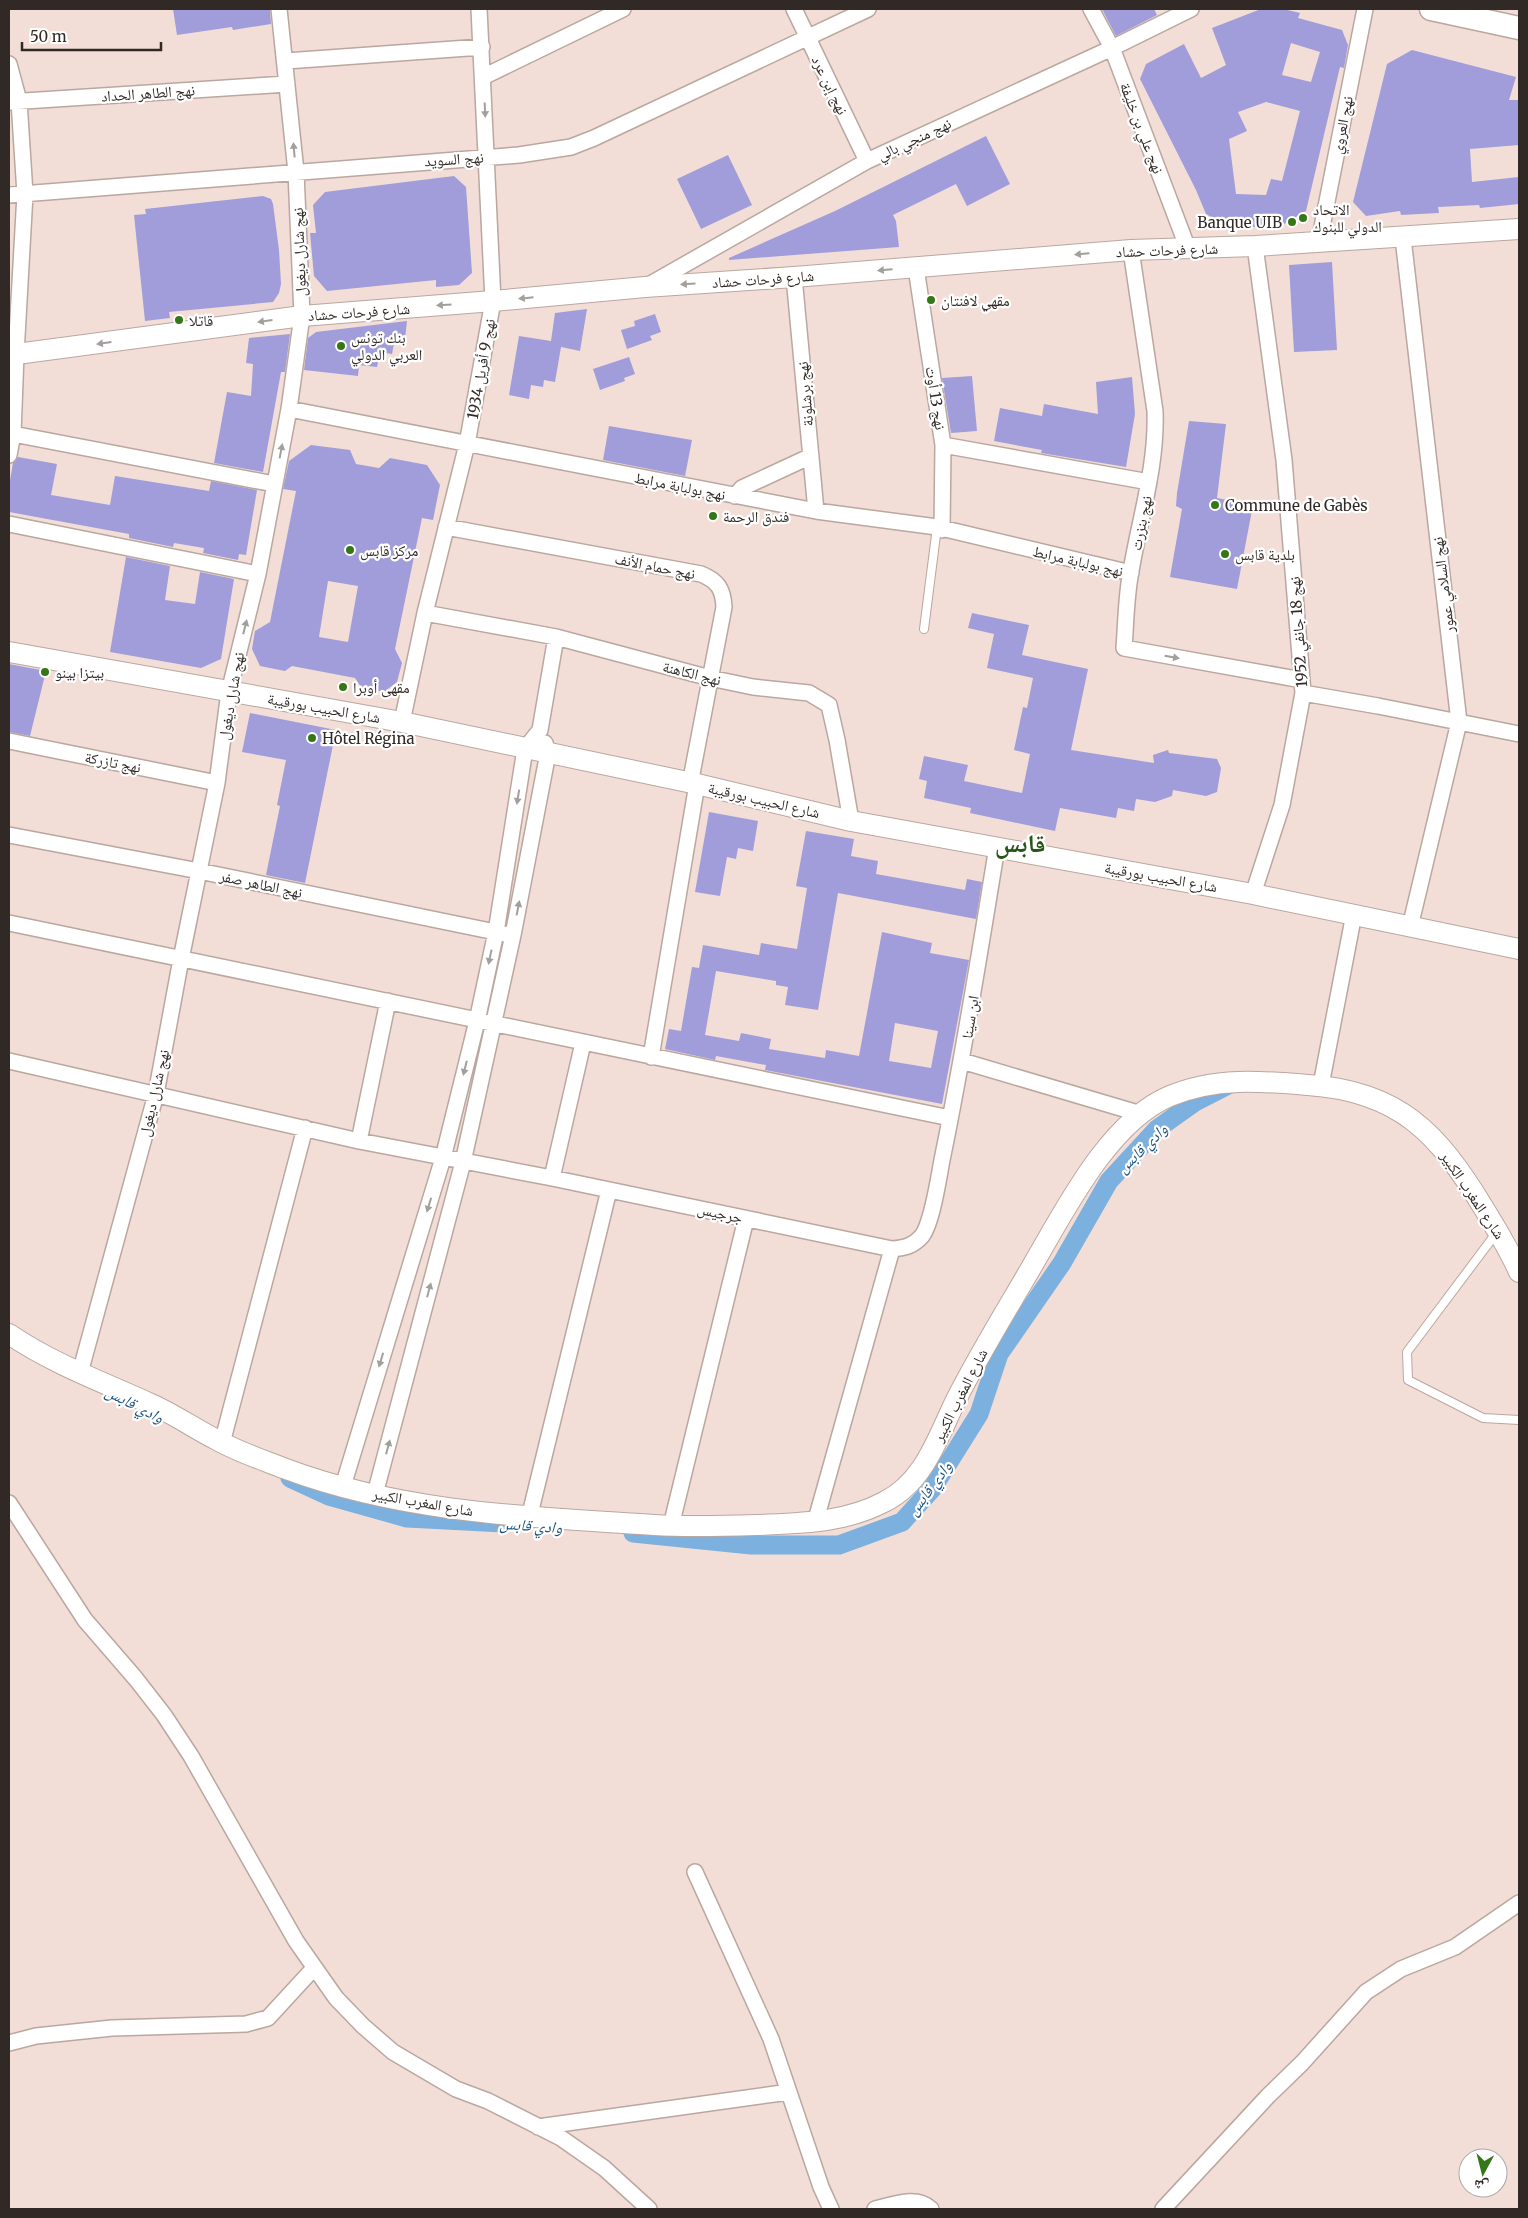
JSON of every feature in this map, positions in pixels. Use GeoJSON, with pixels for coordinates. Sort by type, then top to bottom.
{"type":"FeatureCollection","features":[{"type":"Feature","properties":{"kind":"main road"},"geometry":{"type":"LineString","coordinates":[[1432,9],[1519,28]]}},
{"type":"Feature","properties":{"kind":"street","name":"نهج شارل ديغول"},"geometry":{"type":"LineString","coordinates":[[80,1373],[156,1094],[217,783],[230,692],[258,574],[289,409],[302,316],[296,172],[286,61],[279,9]]}},
{"type":"Feature","properties":{"kind":"street","name":"نهج 9 أفريل 1934"},"geometry":{"type":"LineString","coordinates":[[402,722],[425,613],[467,444],[493,302],[479,9]]}},
{"type":"Feature","properties":{"kind":"street"},"geometry":{"type":"LineString","coordinates":[[483,77],[623,9]]}},
{"type":"Feature","properties":{"kind":"street","name":"نهج إبن عرد"},"geometry":{"type":"LineString","coordinates":[[794,9],[867,161]]}},
{"type":"Feature","properties":{"kind":"street","name":"نهج السويد"},"geometry":{"type":"LineString","coordinates":[[9,195],[528,154],[571,147],[619,127],[868,9]]}},
{"type":"Feature","properties":{"kind":"street","name":"نهج علي بن خليفة"},"geometry":{"type":"LineString","coordinates":[[1091,9],[1112,48],[1188,249]]}},
{"type":"Feature","properties":{"kind":"street","name":"نهج منجي بالي"},"geometry":{"type":"LineString","coordinates":[[645,286],[867,161],[1112,48],[1191,9]]}},
{"type":"Feature","properties":{"kind":"street","name":"نهج العروي"},"geometry":{"type":"LineString","coordinates":[[1319,242],[1365,9]]}},
{"type":"Feature","properties":{"kind":"street"},"geometry":{"type":"LineString","coordinates":[[286,61],[482,47]]}},
{"type":"Feature","properties":{"kind":"street"},"geometry":{"type":"LineString","coordinates":[[9,64],[25,194],[12,355],[13,434],[9,454]]}},
{"type":"Feature","properties":{"kind":"street","name":"نهج الطاهر الحداد"},"geometry":{"type":"LineString","coordinates":[[14,102],[287,84]]}},
{"type":"Feature","properties":{"kind":"street","name":"شارع فرحات حشاد"},"geometry":{"type":"LineString","coordinates":[[12,355],[302,316],[493,302],[645,286],[916,268],[1131,250],[1188,249],[1403,238],[1519,229]]}},
{"type":"Feature","properties":{"kind":"street","name":"نهج السلامي عمور"},"geometry":{"type":"LineString","coordinates":[[1403,238],[1459,722],[1410,927]]}},
{"type":"Feature","properties":{"kind":"street","name":"نهج 18 جانفي 1952"},"geometry":{"type":"LineString","coordinates":[[1253,894],[1282,805],[1302,686],[1284,460],[1255,246]]}},
{"type":"Feature","properties":{"kind":"street","name":"نهج بنزرت"},"geometry":{"type":"LineString","coordinates":[[1131,250],[1155,411],[1156,435],[1149,482],[1130,572],[1124,648],[1519,734]]}},
{"type":"Feature","properties":{"kind":"street","name":"نهج 13 أوت"},"geometry":{"type":"LineString","coordinates":[[916,268],[943,445],[939,528]]}},
{"type":"Feature","properties":{"kind":"street","name":"نهج برشلونة"},"geometry":{"type":"LineString","coordinates":[[794,277],[816,511]]}},
{"type":"Feature","properties":{"kind":"street","name":"نهج بولبابة مرابط"},"geometry":{"type":"LineString","coordinates":[[289,409],[816,511],[939,528],[1130,572]]}},
{"type":"Feature","properties":{"kind":"street"},"geometry":{"type":"LineString","coordinates":[[13,434],[274,484]]}},
{"type":"Feature","properties":{"kind":"street"},"geometry":{"type":"LineString","coordinates":[[943,445],[1149,482]]}},
{"type":"Feature","properties":{"kind":"street"},"geometry":{"type":"LineString","coordinates":[[735,496],[742,488],[811,456]]}},
{"type":"Feature","properties":{"kind":"street"},"geometry":{"type":"LineString","coordinates":[[9,524],[258,574]]}},
{"type":"Feature","properties":{"kind":"street","name":"نهج حمام الأنف"},"geometry":{"type":"LineString","coordinates":[[446,527],[701,574],[712,578],[720,586],[724,607],[710,678],[651,1057]]}},
{"type":"Feature","properties":{"kind":"street","name":"نهج الكاهنة"},"geometry":{"type":"LineString","coordinates":[[425,613],[556,637],[710,678],[753,687],[810,693],[828,705],[837,740],[851,820]]}},
{"type":"Feature","properties":{"kind":"street"},"geometry":{"type":"LineString","coordinates":[[343,1486],[443,1158],[477,1020],[496,932],[525,749],[540,730],[556,637]]}},
{"type":"Feature","properties":{"kind":"street","name":"شارع الحبيب بورقيبة"},"geometry":{"type":"LineString","coordinates":[[9,652],[402,722],[851,820],[1253,894],[1519,949]]}},
{"type":"Feature","properties":{"kind":"street"},"geometry":{"type":"LineString","coordinates":[[375,1494],[463,1162],[513,935],[548,753],[540,730]]}},
{"type":"Feature","properties":{"kind":"street","name":"نهج تازركة"},"geometry":{"type":"LineString","coordinates":[[9,741],[217,783]]}},
{"type":"Feature","properties":{"kind":"street","name":"نهج الطاهر صفر"},"geometry":{"type":"LineString","coordinates":[[9,835],[199,871],[513,935]]}},
{"type":"Feature","properties":{"kind":"street","name":"ابن سينا"},"geometry":{"type":"LineString","coordinates":[[937,1185],[962,1061],[997,847]]}},
{"type":"Feature","properties":{"kind":"street"},"geometry":{"type":"LineString","coordinates":[[1320,1086],[1354,914]]}},
{"type":"Feature","properties":{"kind":"street"},"geometry":{"type":"LineString","coordinates":[[9,924],[950,1118]]}},
{"type":"Feature","properties":{"kind":"street"},"geometry":{"type":"LineString","coordinates":[[360,1141],[388,1001]]}},
{"type":"Feature","properties":{"kind":"street"},"geometry":{"type":"LineString","coordinates":[[552,1178],[583,1043]]}},
{"type":"Feature","properties":{"kind":"street","name":"جرجيس"},"geometry":{"type":"LineString","coordinates":[[9,1061],[360,1141],[552,1178],[892,1249],[909,1247],[922,1235],[928,1222],[937,1185]]}},
{"type":"Feature","properties":{"kind":"street"},"geometry":{"type":"LineString","coordinates":[[962,1061],[1141,1114]]}},
{"type":"Feature","properties":{"kind":"street","name":"شارع المغرب الكبير"},"geometry":{"type":"LineString","coordinates":[[9,1334],[27,1346],[80,1373],[157,1407],[222,1443],[283,1468],[375,1494],[429,1506],[529,1518],[671,1526],[815,1523],[858,1514],[890,1500],[911,1484],[928,1459],[991,1334],[1074,1194],[1120,1134],[1141,1114],[1156,1103],[1172,1095],[1214,1083],[1242,1080],[1320,1086],[1365,1096],[1408,1115],[1424,1128],[1446,1152],[1467,1180],[1510,1251],[1519,1272]]}},
{"type":"Feature","properties":{"kind":"street"},"geometry":{"type":"LineString","coordinates":[[222,1443],[305,1128]]}},
{"type":"Feature","properties":{"kind":"street"},"geometry":{"type":"LineString","coordinates":[[529,1518],[609,1190]]}},
{"type":"Feature","properties":{"kind":"street"},"geometry":{"type":"LineString","coordinates":[[671,1526],[746,1219]]}},
{"type":"Feature","properties":{"kind":"street"},"geometry":{"type":"LineString","coordinates":[[815,1523],[892,1249]]}},
{"type":"Feature","properties":{"kind":"street"},"geometry":{"type":"LineString","coordinates":[[9,1503],[85,1620],[136,1679],[192,1756],[296,1941],[336,1998],[363,2026],[393,2052],[456,2089],[488,2102],[561,2138],[604,2168],[649,2209]]}},
{"type":"Feature","properties":{"kind":"street"},"geometry":{"type":"LineString","coordinates":[[695,1872],[771,2039],[821,2187],[831,2209]]}},
{"type":"Feature","properties":{"kind":"street"},"geometry":{"type":"LineString","coordinates":[[1163,2209],[1268,2096],[1302,2063],[1366,1992],[1401,1969],[1454,1947],[1519,1903]]}},
{"type":"Feature","properties":{"kind":"street"},"geometry":{"type":"LineString","coordinates":[[9,2043],[36,2036],[112,2028],[246,2024],[268,2018],[314,1968]]}},
{"type":"Feature","properties":{"kind":"street"},"geometry":{"type":"LineString","coordinates":[[538,2127],[789,2092]]}},
{"type":"Feature","properties":{"kind":"street"},"geometry":{"type":"LineString","coordinates":[[875,2209],[906,2202],[918,2202],[931,2209]]}},
{"type":"Feature","properties":{"kind":"lane"},"geometry":{"type":"LineString","coordinates":[[924,629],[939,528]]}},
{"type":"Feature","properties":{"kind":"lane"},"geometry":{"type":"LineString","coordinates":[[1498,1231],[1407,1352],[1406,1365],[1408,1380],[1483,1418],[1519,1420]]}},
{"type":"Feature","properties":{"kind":"building"},"geometry":{"type":"Polygon","coordinates":[[[173,9],[270,9],[271,24],[233,30],[232,27],[177,35],[173,9]]]}},
{"type":"Feature","properties":{"kind":"building"},"geometry":{"type":"Polygon","coordinates":[[[1102,9],[1154,9],[1157,15],[1116,36],[1102,9]]]}},
{"type":"Feature","properties":{"kind":"building"},"geometry":{"type":"Polygon","coordinates":[[[1261,9],[1283,9],[1300,13],[1298,18],[1342,30],[1348,45],[1344,68],[1340,67],[1306,211],[1279,227],[1228,227],[1206,214],[1196,190],[1140,79],[1146,64],[1184,44],[1201,78],[1226,65],[1212,28],[1261,9]],[[1291,43],[1282,75],[1311,82],[1320,52],[1291,43]],[[1266,102],[1238,112],[1247,131],[1229,139],[1236,194],[1266,195],[1271,179],[1282,181],[1300,111],[1266,102]]]}},
{"type":"Feature","properties":{"kind":"building"},"geometry":{"type":"Polygon","coordinates":[[[1412,50],[1516,77],[1509,100],[1519,100],[1519,145],[1470,149],[1472,182],[1519,177],[1519,204],[1480,208],[1479,205],[1438,207],[1439,213],[1401,215],[1400,211],[1366,216],[1353,202],[1387,64],[1412,50]]]}},
{"type":"Feature","properties":{"kind":"building"},"geometry":{"type":"Polygon","coordinates":[[[986,136],[1010,184],[967,206],[956,184],[893,215],[896,221],[899,247],[729,260],[729,258],[835,211],[986,136]]]}},
{"type":"Feature","properties":{"kind":"building"},"geometry":{"type":"Polygon","coordinates":[[[728,155],[752,205],[701,229],[677,179],[728,155]]]}},
{"type":"Feature","properties":{"kind":"building"},"geometry":{"type":"Polygon","coordinates":[[[454,176],[466,187],[472,273],[459,285],[436,287],[436,280],[327,291],[314,276],[310,233],[316,233],[313,205],[325,192],[454,176]]]}},
{"type":"Feature","properties":{"kind":"building"},"geometry":{"type":"Polygon","coordinates":[[[263,196],[271,199],[273,204],[279,250],[281,284],[279,293],[273,302],[169,312],[170,318],[145,321],[134,215],[146,214],[145,209],[263,196]]]}},
{"type":"Feature","properties":{"kind":"building"},"geometry":{"type":"Polygon","coordinates":[[[1332,262],[1337,350],[1294,352],[1289,265],[1332,262]]]}},
{"type":"Feature","properties":{"kind":"building"},"geometry":{"type":"Polygon","coordinates":[[[587,309],[580,351],[561,347],[555,382],[544,380],[543,387],[531,385],[529,399],[509,395],[519,336],[551,341],[555,313],[587,309]]]}},
{"type":"Feature","properties":{"kind":"building"},"geometry":{"type":"Polygon","coordinates":[[[655,314],[661,332],[650,336],[652,340],[627,349],[621,330],[635,326],[634,321],[655,314]]]}},
{"type":"Feature","properties":{"kind":"building"},"geometry":{"type":"Polygon","coordinates":[[[407,321],[405,339],[395,338],[392,354],[380,352],[377,367],[359,365],[358,376],[304,370],[308,338],[316,332],[407,321]]]}},
{"type":"Feature","properties":{"kind":"building"},"geometry":{"type":"Polygon","coordinates":[[[290,334],[285,372],[281,372],[263,472],[214,463],[227,392],[251,396],[253,364],[246,363],[249,338],[290,334]]]}},
{"type":"Feature","properties":{"kind":"building"},"geometry":{"type":"Polygon","coordinates":[[[629,357],[635,374],[624,378],[625,381],[600,390],[593,369],[629,357]]]}},
{"type":"Feature","properties":{"kind":"building"},"geometry":{"type":"Polygon","coordinates":[[[972,376],[977,431],[951,433],[942,378],[972,376]]]}},
{"type":"Feature","properties":{"kind":"building"},"geometry":{"type":"Polygon","coordinates":[[[1132,377],[1135,414],[1126,467],[1041,453],[1042,450],[994,441],[1000,408],[1042,416],[1044,404],[1098,414],[1096,382],[1132,377]]]}},
{"type":"Feature","properties":{"kind":"building","name":"Commune de Gabès"},"geometry":{"type":"Polygon","coordinates":[[[1189,421],[1226,424],[1217,498],[1253,505],[1237,589],[1170,577],[1182,509],[1176,506],[1177,493],[1189,421]]]}},
{"type":"Feature","properties":{"kind":"building"},"geometry":{"type":"Polygon","coordinates":[[[609,426],[692,440],[685,476],[603,460],[609,426]]]}},
{"type":"Feature","properties":{"kind":"building","name":"مركز قابس"},"geometry":{"type":"Polygon","coordinates":[[[311,445],[350,450],[356,464],[379,468],[390,458],[427,465],[440,485],[433,520],[422,518],[395,649],[402,663],[397,682],[384,692],[361,687],[355,678],[292,666],[285,671],[260,666],[252,649],[255,631],[270,622],[296,491],[283,489],[289,461],[311,445]],[[328,581],[319,637],[348,642],[358,586],[328,581]]]}},
{"type":"Feature","properties":{"kind":"building"},"geometry":{"type":"Polygon","coordinates":[[[18,457],[57,464],[51,495],[110,505],[115,476],[209,491],[211,481],[257,490],[246,555],[239,554],[238,560],[203,553],[204,548],[174,543],[173,547],[129,538],[129,534],[9,512],[9,486],[13,463],[18,457]]]}},
{"type":"Feature","properties":{"kind":"building"},"geometry":{"type":"Polygon","coordinates":[[[126,557],[170,566],[165,600],[195,604],[200,572],[234,579],[221,659],[201,668],[110,652],[126,557]]]}},
{"type":"Feature","properties":{"kind":"building"},"geometry":{"type":"Polygon","coordinates":[[[972,613],[1029,625],[1022,655],[1088,669],[1071,750],[1154,763],[1153,755],[1168,750],[1169,753],[1217,759],[1221,768],[1217,792],[1206,796],[1173,790],[1172,796],[1155,802],[1136,799],[1134,811],[1118,808],[1116,818],[1060,808],[1055,831],[970,813],[971,808],[924,798],[927,781],[919,779],[924,756],[968,765],[964,781],[1022,793],[1030,754],[1014,750],[1023,707],[1027,708],[1033,678],[987,668],[994,634],[968,628],[972,613]]]}},
{"type":"Feature","properties":{"kind":"building"},"geometry":{"type":"Polygon","coordinates":[[[9,664],[46,671],[30,736],[9,732],[9,664]]]}},
{"type":"Feature","properties":{"kind":"building"},"geometry":{"type":"Polygon","coordinates":[[[250,713],[336,730],[305,883],[266,875],[280,806],[277,805],[286,760],[242,752],[250,713]]]}},
{"type":"Feature","properties":{"kind":"building"},"geometry":{"type":"Polygon","coordinates":[[[709,812],[758,821],[753,851],[738,848],[736,859],[727,857],[720,896],[695,892],[709,812]]]}},
{"type":"Feature","properties":{"kind":"building"},"geometry":{"type":"Polygon","coordinates":[[[806,831],[854,839],[851,856],[878,861],[876,874],[965,890],[967,879],[982,882],[976,919],[838,893],[818,1010],[785,1005],[788,987],[776,985],[776,981],[716,971],[705,1035],[739,1041],[741,1033],[771,1039],[769,1049],[825,1058],[826,1050],[859,1056],[882,932],[932,943],[930,953],[969,960],[942,1104],[765,1070],[766,1065],[716,1056],[715,1060],[665,1049],[669,1029],[681,1031],[692,967],[699,968],[703,945],[759,955],[761,943],[797,949],[807,888],[796,886],[806,831]],[[895,1023],[889,1061],[931,1068],[938,1031],[895,1023]]]}},
{"type":"Feature","properties":{"kind":"waterway","name":"وادي قابس"},"geometry":{"type":"LineString","coordinates":[[633,1533],[751,1545],[839,1545],[902,1522],[932,1489],[979,1414],[999,1354],[1062,1263],[1109,1181],[1157,1129],[1195,1102],[1230,1084]]}},
{"type":"Feature","properties":{"kind":"waterway","name":"وادي قابس"},"geometry":{"type":"LineString","coordinates":[[290,1478],[329,1496],[407,1518],[503,1523]]}},
{"type":"Feature","properties":{"kind":"place","name":"الاتحاد الدولي للبنوك"},"geometry":{"type":"Point","coordinates":[1303,218]}},
{"type":"Feature","properties":{"kind":"place","name":"Banque UIB"},"geometry":{"type":"Point","coordinates":[1292,222]}},
{"type":"Feature","properties":{"kind":"place","name":"مقهي لافنتان"},"geometry":{"type":"Point","coordinates":[931,300]}},
{"type":"Feature","properties":{"kind":"place","name":"قاتلا"},"geometry":{"type":"Point","coordinates":[179,320]}},
{"type":"Feature","properties":{"kind":"place","name":"بنك تونس العربي الدولي"},"geometry":{"type":"Point","coordinates":[341,346]}},
{"type":"Feature","properties":{"kind":"place","name":"Commune de Gabès"},"geometry":{"type":"Point","coordinates":[1215,505]}},
{"type":"Feature","properties":{"kind":"place","name":"فندق الرحمة"},"geometry":{"type":"Point","coordinates":[713,516]}},
{"type":"Feature","properties":{"kind":"place","name":"مركز قابس"},"geometry":{"type":"Point","coordinates":[350,550]}},
{"type":"Feature","properties":{"kind":"place","name":"بلدية قابس"},"geometry":{"type":"Point","coordinates":[1225,554]}},
{"type":"Feature","properties":{"kind":"place","name":"بيتزا بينو"},"geometry":{"type":"Point","coordinates":[45,672]}},
{"type":"Feature","properties":{"kind":"place","name":"مقهى أوبرا"},"geometry":{"type":"Point","coordinates":[343,687]}},
{"type":"Feature","properties":{"kind":"place","name":"Hôtel Régina"},"geometry":{"type":"Point","coordinates":[312,738]}},
{"type":"Feature","properties":{"kind":"district","name":"قابس"},"geometry":{"type":"Point","coordinates":[1020,843]}}]}
